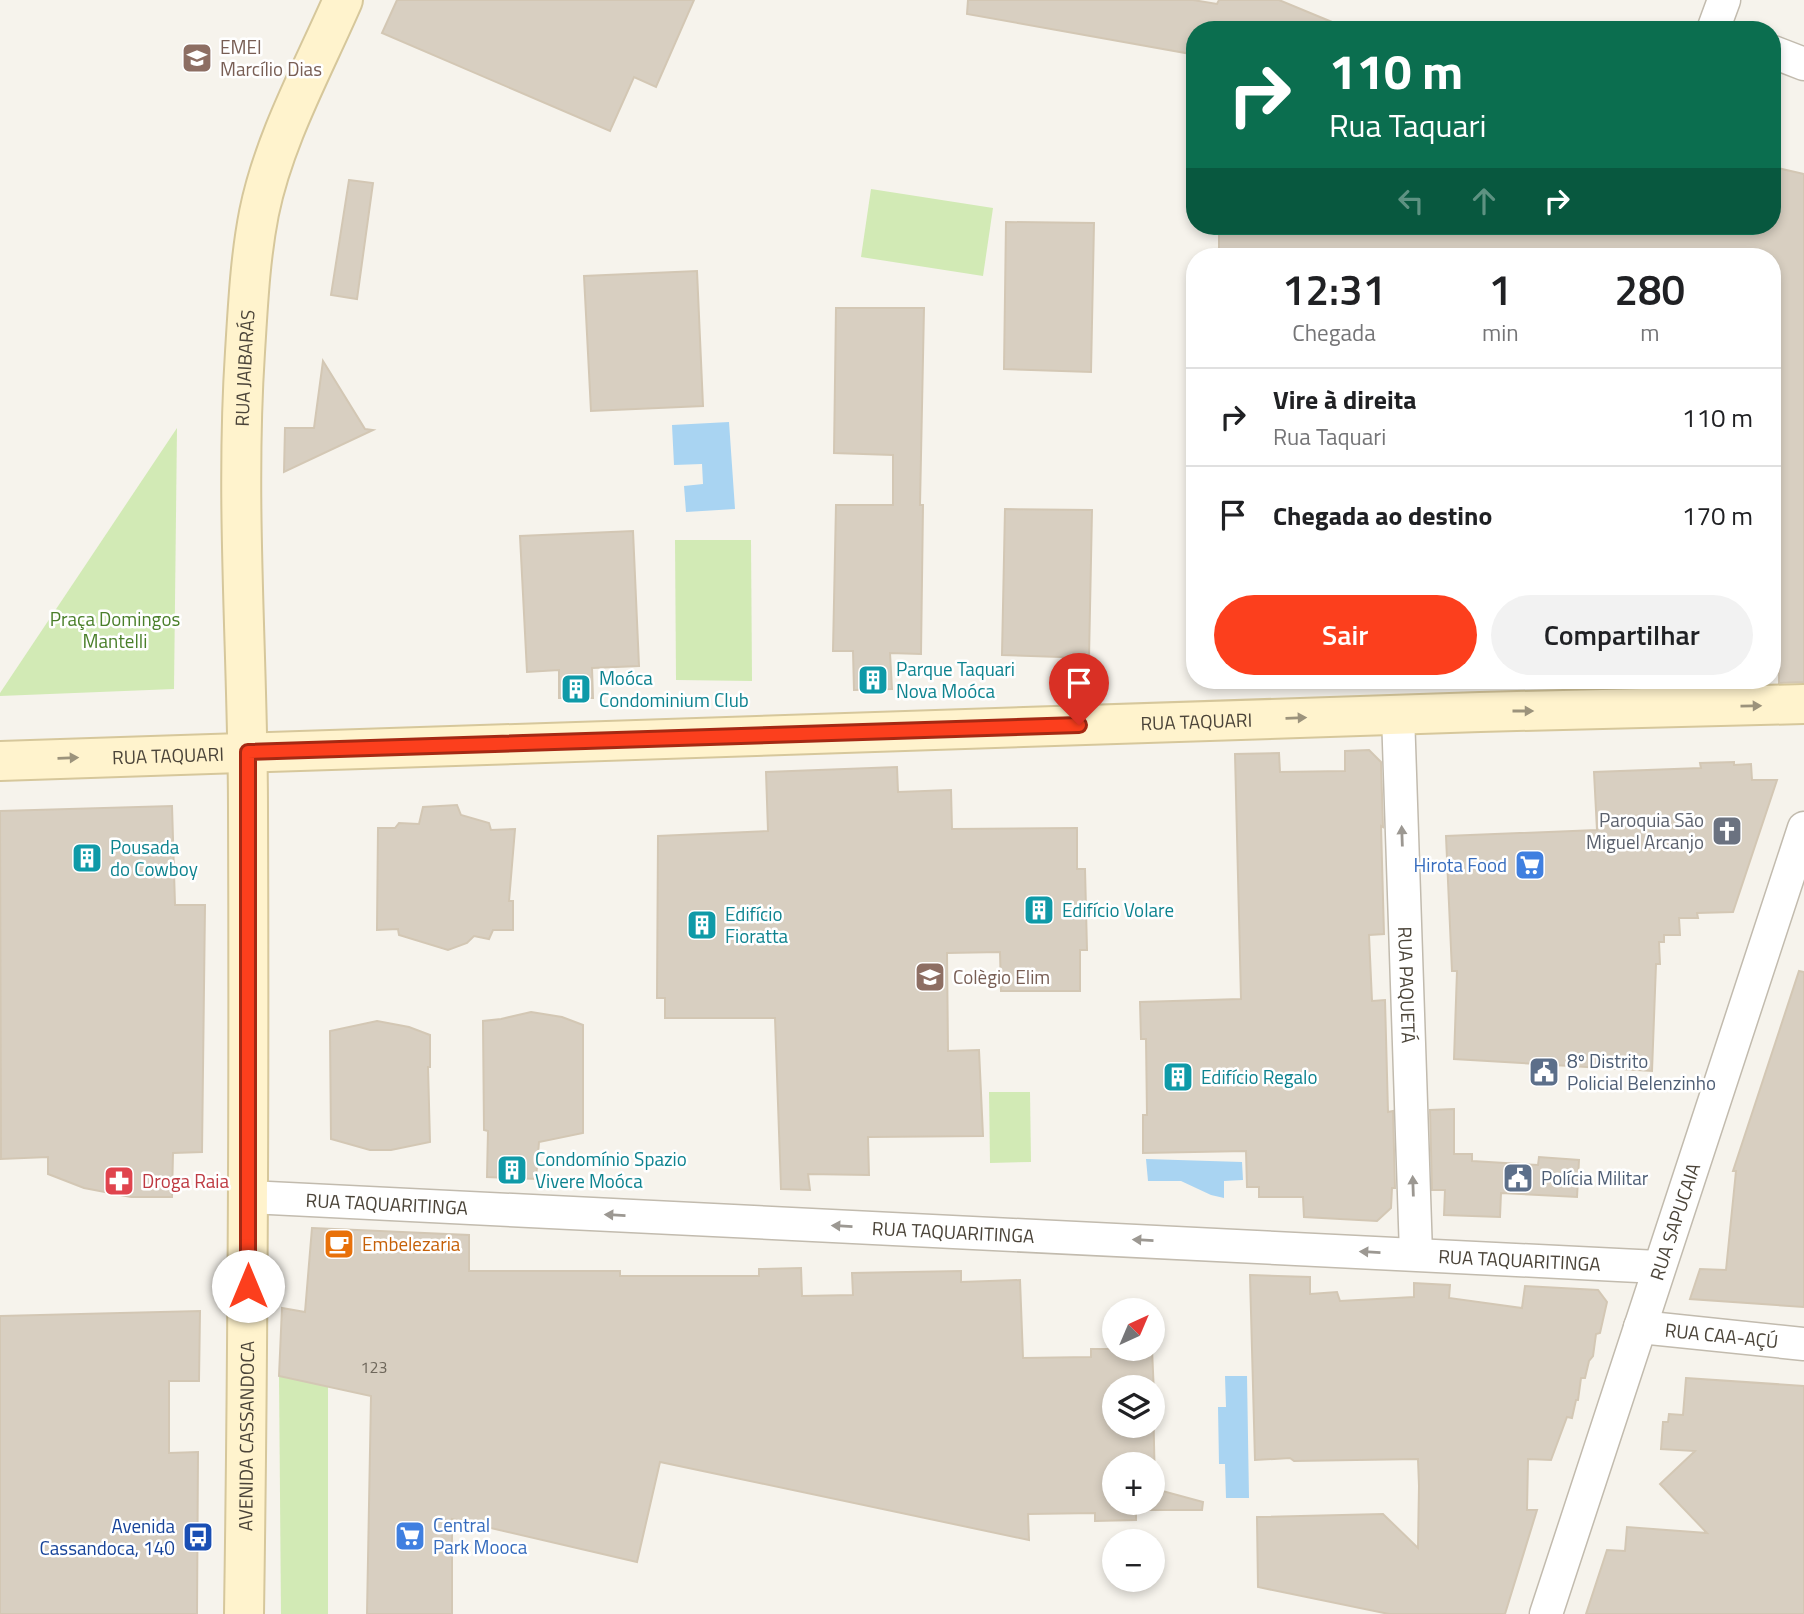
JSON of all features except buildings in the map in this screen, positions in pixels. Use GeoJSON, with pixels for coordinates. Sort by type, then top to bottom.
{"type":"FeatureCollection","features":[{"type":"Feature","properties":{"kind":"main road","name":"RUA JAIBARÁS"},"geometry":{"type":"LineString","coordinates":[[248,752],[241,559],[241,420],[250,274],[259,211],[275,153],[343,0]]}},
{"type":"Feature","properties":{"kind":"main road","name":"RUA TAQUARI"},"geometry":{"type":"LineString","coordinates":[[0,761],[1804,704]]}},
{"type":"Feature","properties":{"kind":"main road","name":"AVENIDA CASSANDOCA"},"geometry":{"type":"LineString","coordinates":[[244,1614],[248,752]]}},
{"type":"Feature","properties":{"kind":"street"},"geometry":{"type":"LineString","coordinates":[[1716,21],[1724,0]]}},
{"type":"Feature","properties":{"kind":"street"},"geometry":{"type":"LineString","coordinates":[[1781,55],[1804,64]]}},
{"type":"Feature","properties":{"kind":"street","name":"RUA PAQUETÁ"},"geometry":{"type":"LineString","coordinates":[[1398,715],[1416,1254]]}},
{"type":"Feature","properties":{"kind":"street","name":"RUA SAPUCAIA"},"geometry":{"type":"LineString","coordinates":[[1546,1614],[1658,1266],[1804,828]]}},
{"type":"Feature","properties":{"kind":"street","name":"RUA TAQUARITINGA"},"geometry":{"type":"LineString","coordinates":[[248,1197],[1658,1266]]}},
{"type":"Feature","properties":{"kind":"street","name":"RUA CAA-AÇÚ"},"geometry":{"type":"LineString","coordinates":[[1640,1328],[1804,1344]]}},
{"type":"Feature","properties":{"kind":"green space"},"geometry":{"type":"Polygon","coordinates":[[[871,189],[993,208],[983,276],[861,257],[871,189]]]}},
{"type":"Feature","properties":{"kind":"green space","name":"Praça Domingos Mantelli"},"geometry":{"type":"Polygon","coordinates":[[[177,428],[174,689],[0,696],[0,693],[177,428]]]}},
{"type":"Feature","properties":{"kind":"green space"},"geometry":{"type":"Polygon","coordinates":[[[675,540],[751,540],[752,681],[676,680],[675,540]]]}},
{"type":"Feature","properties":{"kind":"green space"},"geometry":{"type":"Polygon","coordinates":[[[989,1092],[1030,1092],[1031,1162],[990,1163],[989,1092]]]}},
{"type":"Feature","properties":{"kind":"green space"},"geometry":{"type":"Polygon","coordinates":[[[279,1376],[328,1386],[328,1614],[281,1614],[279,1376]]]}},
{"type":"Feature","properties":{"kind":"water"},"geometry":{"type":"Polygon","coordinates":[[[729,422],[735,509],[686,512],[684,486],[703,484],[702,464],[674,465],[672,425],[729,422]]]}},
{"type":"Feature","properties":{"kind":"water"},"geometry":{"type":"Polygon","coordinates":[[[1146,1159],[1242,1162],[1243,1180],[1224,1181],[1224,1198],[1181,1181],[1148,1181],[1146,1159]]]}},
{"type":"Feature","properties":{"kind":"water"},"geometry":{"type":"Polygon","coordinates":[[[1225,1376],[1247,1376],[1249,1498],[1226,1498],[1225,1464],[1219,1464],[1218,1407],[1226,1407],[1225,1376]]]}},
{"type":"Feature","properties":{"kind":"place","name":"EMEI Marcílio Dias"},"geometry":{"type":"Point","coordinates":[197,58]}},
{"type":"Feature","properties":{"kind":"place","name":"Parque Taquari Nova Moóca"},"geometry":{"type":"Point","coordinates":[873,680]}},
{"type":"Feature","properties":{"kind":"place","name":"Moóca Condominium Club"},"geometry":{"type":"Point","coordinates":[576,689]}},
{"type":"Feature","properties":{"kind":"place","name":"Paroquia São Miguel Arcanjo"},"geometry":{"type":"Point","coordinates":[1727,831]}},
{"type":"Feature","properties":{"kind":"place","name":"Pousada do Cowboy"},"geometry":{"type":"Point","coordinates":[87,858]}},
{"type":"Feature","properties":{"kind":"place","name":"Hirota Food"},"geometry":{"type":"Point","coordinates":[1530,865]}},
{"type":"Feature","properties":{"kind":"place","name":"Edifício Volare"},"geometry":{"type":"Point","coordinates":[1039,910]}},
{"type":"Feature","properties":{"kind":"place","name":"Edifício Fioratta"},"geometry":{"type":"Point","coordinates":[702,925]}},
{"type":"Feature","properties":{"kind":"place","name":"Colègio Elim"},"geometry":{"type":"Point","coordinates":[930,977]}},
{"type":"Feature","properties":{"kind":"place","name":"8º Distrito Policial Belenzinho"},"geometry":{"type":"Point","coordinates":[1544,1072]}},
{"type":"Feature","properties":{"kind":"place","name":"Edifício Regalo"},"geometry":{"type":"Point","coordinates":[1178,1077]}},
{"type":"Feature","properties":{"kind":"place","name":"Condomínio Spazio Vivere Moóca"},"geometry":{"type":"Point","coordinates":[512,1170]}},
{"type":"Feature","properties":{"kind":"place","name":"Polícia Militar"},"geometry":{"type":"Point","coordinates":[1518,1178]}},
{"type":"Feature","properties":{"kind":"place","name":"Droga Raia"},"geometry":{"type":"Point","coordinates":[119,1181]}},
{"type":"Feature","properties":{"kind":"place","name":"Embelezaria"},"geometry":{"type":"Point","coordinates":[339,1244]}},
{"type":"Feature","properties":{"kind":"place","name":"Central Park Mooca"},"geometry":{"type":"Point","coordinates":[410,1536]}},
{"type":"Feature","properties":{"kind":"place","name":"Avenida Cassandoca, 140"},"geometry":{"type":"Point","coordinates":[198,1537]}},
{"type":"Feature","properties":{"kind":"route"},"geometry":{"type":"LineString","coordinates":[[248,1286],[248,752],[1079,725]]}}]}
